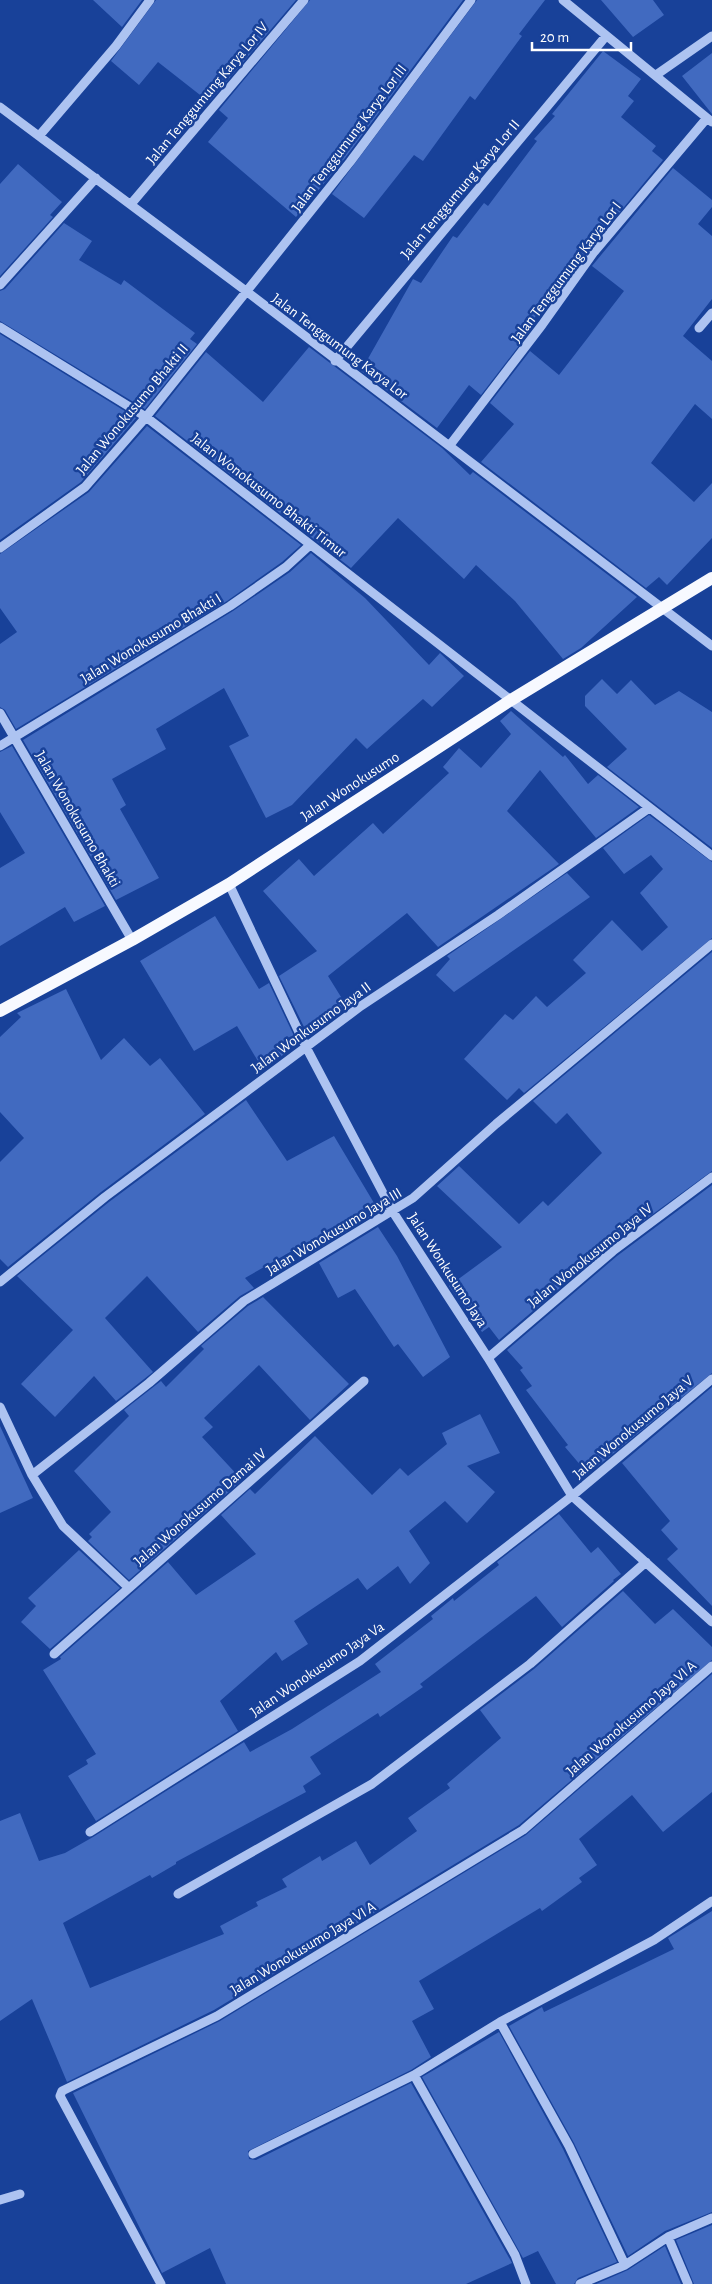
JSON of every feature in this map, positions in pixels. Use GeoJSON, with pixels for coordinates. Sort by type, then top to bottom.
{"type":"FeatureCollection","features":[{"type":"Feature","properties":{"kind":"main road","name":"Jalan Wonokusumo"},"geometry":{"type":"LineString","coordinates":[[0,1011],[132,940],[229,884],[511,700],[712,578]]}},
{"type":"Feature","properties":{"kind":"street"},"geometry":{"type":"LineString","coordinates":[[39,136],[116,46],[150,0]]}},
{"type":"Feature","properties":{"kind":"street","name":"Jalan Tenggumung Karya Lor IV"},"geometry":{"type":"LineString","coordinates":[[131,204],[304,0]]}},
{"type":"Feature","properties":{"kind":"street","name":"Jalan Tenggumung Karya Lor III"},"geometry":{"type":"LineString","coordinates":[[246,291],[350,162],[471,0]]}},
{"type":"Feature","properties":{"kind":"street"},"geometry":{"type":"LineString","coordinates":[[563,0],[710,120]]}},
{"type":"Feature","properties":{"kind":"street"},"geometry":{"type":"LineString","coordinates":[[577,0],[582,16]]}},
{"type":"Feature","properties":{"kind":"street","name":"Jalan Tenggumung Karya Lor II"},"geometry":{"type":"LineString","coordinates":[[335,361],[606,36]]}},
{"type":"Feature","properties":{"kind":"street"},"geometry":{"type":"LineString","coordinates":[[656,74],[712,36]]}},
{"type":"Feature","properties":{"kind":"street","name":"Jalan Tenggumung Karya Lor"},"geometry":{"type":"LineString","coordinates":[[0,107],[246,291],[335,361],[450,445],[712,646]]}},
{"type":"Feature","properties":{"kind":"street","name":"Jalan Tenggumung Karya Lor I"},"geometry":{"type":"LineString","coordinates":[[450,445],[542,325],[594,252],[710,120]]}},
{"type":"Feature","properties":{"kind":"street"},"geometry":{"type":"LineString","coordinates":[[0,285],[96,178]]}},
{"type":"Feature","properties":{"kind":"street","name":"Jalan Wonokusumo Bhakti II"},"geometry":{"type":"LineString","coordinates":[[0,548],[85,487],[146,417],[246,291]]}},
{"type":"Feature","properties":{"kind":"street"},"geometry":{"type":"LineString","coordinates":[[699,328],[712,313]]}},
{"type":"Feature","properties":{"kind":"street","name":"Jalan Wonokusumo Bhakti Timur"},"geometry":{"type":"LineString","coordinates":[[0,327],[146,417],[712,856]]}},
{"type":"Feature","properties":{"kind":"street","name":"Jalan Wonokusumo Bhakti I"},"geometry":{"type":"LineString","coordinates":[[0,746],[230,606],[286,567],[310,545]]}},
{"type":"Feature","properties":{"kind":"street","name":"Jalan Wonokusumo Bhakti"},"geometry":{"type":"LineString","coordinates":[[0,712],[132,940]]}},
{"type":"Feature","properties":{"kind":"street","name":"Jalan Wonkusumo Jaya II"},"geometry":{"type":"LineString","coordinates":[[0,1282],[105,1197],[306,1047],[649,808]]}},
{"type":"Feature","properties":{"kind":"street","name":"Jalan Wonkusumo Jaya"},"geometry":{"type":"LineString","coordinates":[[229,884],[306,1047],[393,1212],[488,1358],[572,1496],[712,1622]]}},
{"type":"Feature","properties":{"kind":"street","name":"Jalan Wonokusumo Jaya III"},"geometry":{"type":"LineString","coordinates":[[32,1475],[149,1383],[244,1301],[393,1212],[413,1198],[496,1124],[712,944]]}},
{"type":"Feature","properties":{"kind":"street","name":"Jalan Wonokusumo Jaya IV"},"geometry":{"type":"LineString","coordinates":[[488,1358],[612,1251],[712,1177]]}},
{"type":"Feature","properties":{"kind":"street","name":"Jalan Wonokusumo Jaya V"},"geometry":{"type":"LineString","coordinates":[[572,1496],[712,1379]]}},
{"type":"Feature","properties":{"kind":"street","name":"Jalan Wonokusumo Damai IV"},"geometry":{"type":"LineString","coordinates":[[54,1654],[364,1381]]}},
{"type":"Feature","properties":{"kind":"street"},"geometry":{"type":"LineString","coordinates":[[0,1407],[32,1475],[64,1526],[129,1588]]}},
{"type":"Feature","properties":{"kind":"street","name":"Jalan Wonokusumo Jaya Va"},"geometry":{"type":"LineString","coordinates":[[90,1832],[360,1661],[572,1496]]}},
{"type":"Feature","properties":{"kind":"street"},"geometry":{"type":"LineString","coordinates":[[178,1894],[372,1784],[530,1664],[646,1562]]}},
{"type":"Feature","properties":{"kind":"street","name":"Jalan Wonokusumo Jaya VI A"},"geometry":{"type":"LineString","coordinates":[[161,2284],[60,2096],[62,2091],[217,2016],[523,1830],[712,1666]]}},
{"type":"Feature","properties":{"kind":"street"},"geometry":{"type":"LineString","coordinates":[[253,2154],[414,2075],[500,2022],[654,1940],[712,1902]]}},
{"type":"Feature","properties":{"kind":"street"},"geometry":{"type":"LineString","coordinates":[[500,2022],[569,2146],[625,2265]]}},
{"type":"Feature","properties":{"kind":"street"},"geometry":{"type":"LineString","coordinates":[[414,2075],[515,2255],[526,2284]]}},
{"type":"Feature","properties":{"kind":"street"},"geometry":{"type":"LineString","coordinates":[[0,2200],[20,2194]]}},
{"type":"Feature","properties":{"kind":"street"},"geometry":{"type":"LineString","coordinates":[[580,2284],[625,2265],[668,2237],[712,2218]]}},
{"type":"Feature","properties":{"kind":"street"},"geometry":{"type":"LineString","coordinates":[[668,2237],[688,2284]]}},
{"type":"Feature","properties":{"kind":"building"},"geometry":{"type":"Polygon","coordinates":[[[93,0],[142,0],[122,27],[93,0]]]}},
{"type":"Feature","properties":{"kind":"building"},"geometry":{"type":"Polygon","coordinates":[[[156,0],[296,0],[209,102],[158,62],[139,85],[111,61],[156,0]]]}},
{"type":"Feature","properties":{"kind":"building"},"geometry":{"type":"Polygon","coordinates":[[[310,0],[463,0],[345,158],[296,217],[208,142],[228,118],[219,110],[310,0]]]}},
{"type":"Feature","properties":{"kind":"building"},"geometry":{"type":"Polygon","coordinates":[[[477,0],[545,0],[519,34],[522,36],[475,100],[470,96],[423,161],[414,155],[364,218],[332,194],[477,0]]]}},
{"type":"Feature","properties":{"kind":"building"},"geometry":{"type":"Polygon","coordinates":[[[601,0],[653,0],[664,15],[633,37],[601,0]]]}},
{"type":"Feature","properties":{"kind":"building"},"geometry":{"type":"Polygon","coordinates":[[[603,51],[641,79],[628,96],[634,101],[621,117],[656,146],[652,151],[663,160],[552,294],[518,340],[521,343],[481,395],[469,385],[437,428],[361,371],[413,279],[421,283],[453,236],[457,238],[484,203],[488,206],[537,141],[534,139],[555,116],[552,114],[603,51]]]}},
{"type":"Feature","properties":{"kind":"building"},"geometry":{"type":"Polygon","coordinates":[[[712,53],[712,114],[682,76],[712,53]]]}},
{"type":"Feature","properties":{"kind":"building"},"geometry":{"type":"Polygon","coordinates":[[[18,164],[62,202],[50,215],[53,217],[0,276],[0,184],[18,164]]]}},
{"type":"Feature","properties":{"kind":"building"},"geometry":{"type":"Polygon","coordinates":[[[673,168],[712,200],[712,207],[698,224],[712,236],[712,299],[683,336],[712,361],[712,419],[695,404],[651,463],[694,502],[712,483],[712,538],[667,585],[659,577],[646,588],[481,462],[514,424],[490,403],[530,351],[559,375],[624,291],[592,266],[673,168]]]}},
{"type":"Feature","properties":{"kind":"building"},"geometry":{"type":"Polygon","coordinates":[[[64,223],[92,241],[79,260],[121,285],[124,280],[195,333],[190,339],[197,344],[145,409],[0,321],[0,291],[5,289],[64,223]]]}},
{"type":"Feature","properties":{"kind":"building"},"geometry":{"type":"Polygon","coordinates":[[[0,334],[136,418],[81,482],[0,540],[0,334]]]}},
{"type":"Feature","properties":{"kind":"building"},"geometry":{"type":"Polygon","coordinates":[[[309,347],[442,448],[470,475],[473,472],[637,597],[581,648],[563,659],[515,601],[476,565],[464,579],[398,518],[351,568],[155,416],[206,352],[263,402],[309,347]]]}},
{"type":"Feature","properties":{"kind":"building"},"geometry":{"type":"Polygon","coordinates":[[[147,426],[301,545],[282,562],[227,601],[16,729],[5,710],[0,707],[0,644],[17,632],[0,608],[0,554],[89,492],[147,426]]]}},
{"type":"Feature","properties":{"kind":"building"},"geometry":{"type":"Polygon","coordinates":[[[311,553],[365,598],[429,665],[440,653],[464,676],[432,707],[423,699],[367,749],[356,738],[292,805],[266,818],[229,746],[249,736],[224,688],[156,729],[166,749],[112,779],[126,805],[120,809],[159,878],[116,900],[23,740],[233,611],[290,572],[311,553]]]}},
{"type":"Feature","properties":{"kind":"building"},"geometry":{"type":"Polygon","coordinates":[[[602,679],[617,694],[631,680],[655,705],[679,691],[712,712],[712,848],[607,767],[627,749],[585,706],[585,696],[602,679]]]}},
{"type":"Feature","properties":{"kind":"building"},"geometry":{"type":"Polygon","coordinates":[[[511,711],[563,757],[565,755],[588,784],[598,775],[639,807],[596,838],[540,770],[507,811],[559,864],[438,947],[407,913],[328,976],[346,1005],[306,1031],[279,976],[317,951],[263,891],[299,859],[314,876],[373,823],[383,834],[449,773],[443,767],[459,748],[481,768],[511,734],[500,721],[511,711]]]}},
{"type":"Feature","properties":{"kind":"building"},"geometry":{"type":"Polygon","coordinates":[[[12,746],[105,906],[74,922],[65,907],[0,946],[0,868],[25,853],[0,812],[0,752],[12,746]]]}},
{"type":"Feature","properties":{"kind":"building"},"geometry":{"type":"Polygon","coordinates":[[[649,815],[712,862],[712,938],[524,1093],[519,1088],[507,1100],[464,1059],[505,1014],[513,1020],[536,996],[547,1007],[586,973],[573,960],[612,920],[642,951],[668,927],[640,893],[663,869],[651,855],[624,874],[603,848],[649,815]]]}},
{"type":"Feature","properties":{"kind":"building"},"geometry":{"type":"Polygon","coordinates":[[[567,873],[590,897],[454,992],[436,975],[450,959],[447,956],[567,873]]]}},
{"type":"Feature","properties":{"kind":"building"},"geometry":{"type":"Polygon","coordinates":[[[215,916],[259,989],[269,983],[295,1038],[287,1043],[291,1050],[262,1068],[237,1026],[194,1051],[140,961],[215,916]]]}},
{"type":"Feature","properties":{"kind":"building"},"geometry":{"type":"Polygon","coordinates":[[[712,952],[712,1171],[609,1246],[499,1340],[489,1327],[482,1332],[449,1286],[502,1247],[437,1186],[459,1166],[519,1224],[543,1201],[548,1206],[602,1153],[567,1113],[556,1124],[533,1101],[712,952]]]}},
{"type":"Feature","properties":{"kind":"building"},"geometry":{"type":"Polygon","coordinates":[[[66,989],[101,1060],[124,1038],[150,1066],[160,1058],[205,1114],[101,1192],[8,1267],[0,1259],[0,1162],[24,1138],[0,1112],[0,1037],[21,1017],[17,1013],[66,989]]]}},
{"type":"Feature","properties":{"kind":"building"},"geometry":{"type":"Polygon","coordinates":[[[246,1100],[287,1161],[334,1136],[374,1203],[365,1209],[370,1217],[313,1252],[309,1244],[305,1246],[304,1244],[245,1278],[254,1288],[240,1296],[198,1332],[147,1276],[105,1318],[153,1372],[116,1401],[94,1376],[55,1417],[21,1384],[73,1330],[17,1276],[109,1202],[246,1100]]]}},
{"type":"Feature","properties":{"kind":"building"},"geometry":{"type":"Polygon","coordinates":[[[712,1185],[712,1373],[588,1474],[565,1447],[568,1445],[526,1390],[532,1386],[520,1370],[523,1368],[507,1350],[617,1256],[712,1185]]]}},
{"type":"Feature","properties":{"kind":"building"},"geometry":{"type":"Polygon","coordinates":[[[378,1227],[397,1256],[450,1357],[423,1377],[398,1344],[394,1347],[355,1289],[338,1298],[319,1263],[378,1227]]]}},
{"type":"Feature","properties":{"kind":"building"},"geometry":{"type":"Polygon","coordinates":[[[263,1297],[349,1384],[310,1420],[259,1365],[204,1418],[213,1427],[202,1437],[242,1480],[129,1580],[88,1541],[92,1537],[89,1534],[111,1512],[74,1471],[129,1416],[124,1410],[161,1381],[166,1387],[204,1349],[201,1346],[248,1306],[263,1297]]]}},
{"type":"Feature","properties":{"kind":"building"},"geometry":{"type":"Polygon","coordinates":[[[712,1387],[712,1606],[667,1559],[678,1549],[661,1530],[670,1521],[622,1463],[712,1387]]]}},
{"type":"Feature","properties":{"kind":"building"},"geometry":{"type":"Polygon","coordinates":[[[480,1414],[500,1453],[467,1466],[495,1492],[467,1523],[445,1501],[409,1531],[430,1563],[410,1584],[398,1566],[367,1590],[358,1578],[294,1621],[308,1644],[282,1661],[276,1652],[220,1701],[238,1731],[96,1821],[68,1776],[88,1764],[86,1760],[96,1754],[43,1670],[61,1659],[60,1657],[168,1562],[196,1595],[256,1554],[221,1515],[250,1489],[255,1494],[315,1436],[372,1495],[400,1468],[408,1476],[447,1444],[442,1433],[480,1414]]]}},
{"type":"Feature","properties":{"kind":"building"},"geometry":{"type":"Polygon","coordinates":[[[0,1426],[33,1498],[0,1513],[0,1426]]]}},
{"type":"Feature","properties":{"kind":"building"},"geometry":{"type":"Polygon","coordinates":[[[559,1514],[591,1553],[598,1547],[621,1574],[562,1627],[536,1596],[420,1684],[423,1687],[380,1717],[378,1713],[310,1757],[321,1774],[303,1786],[306,1792],[176,1862],[176,1864],[152,1878],[150,1875],[63,1923],[90,1988],[224,1934],[220,1926],[258,1906],[256,1902],[287,1887],[282,1879],[320,1856],[322,1861],[356,1841],[370,1865],[417,1831],[408,1818],[450,1788],[447,1784],[501,1738],[480,1710],[534,1669],[623,1591],[655,1624],[673,1609],[712,1647],[712,1660],[519,1825],[214,2010],[67,2082],[32,1999],[0,2021],[0,1821],[20,1813],[39,1861],[65,1853],[244,1742],[250,1752],[292,1729],[381,1672],[375,1664],[433,1619],[431,1616],[453,1598],[454,1601],[499,1565],[497,1562],[559,1514]]]}},
{"type":"Feature","properties":{"kind":"building"},"geometry":{"type":"Polygon","coordinates":[[[79,1550],[120,1588],[50,1649],[21,1622],[36,1606],[28,1598],[79,1550]]]}},
{"type":"Feature","properties":{"kind":"building"},"geometry":{"type":"Polygon","coordinates":[[[712,1674],[712,1792],[663,1832],[632,1795],[579,1839],[597,1865],[579,1878],[582,1882],[542,1911],[540,1908],[419,1981],[434,2009],[412,2021],[431,2057],[411,2070],[248,2151],[249,2159],[256,2160],[411,2083],[512,2263],[466,2284],[226,2284],[210,2248],[162,2273],[73,2093],[220,2021],[526,1835],[712,1674]]]}},
{"type":"Feature","properties":{"kind":"building"},"geometry":{"type":"Polygon","coordinates":[[[712,1911],[712,2212],[665,2231],[628,2256],[574,2143],[509,2026],[542,2007],[544,2012],[674,1949],[668,1938],[712,1911]]]}},
{"type":"Feature","properties":{"kind":"building"},"geometry":{"type":"Polygon","coordinates":[[[499,2032],[563,2149],[617,2262],[578,2278],[574,2284],[556,2284],[538,2251],[523,2258],[422,2077],[499,2032]]]}},
{"type":"Feature","properties":{"kind":"building"},"geometry":{"type":"Polygon","coordinates":[[[712,2225],[712,2284],[694,2284],[676,2240],[712,2225]]]}},
{"type":"Feature","properties":{"kind":"building"},"geometry":{"type":"Polygon","coordinates":[[[665,2246],[681,2284],[596,2284],[628,2270],[665,2246]]]}}]}
